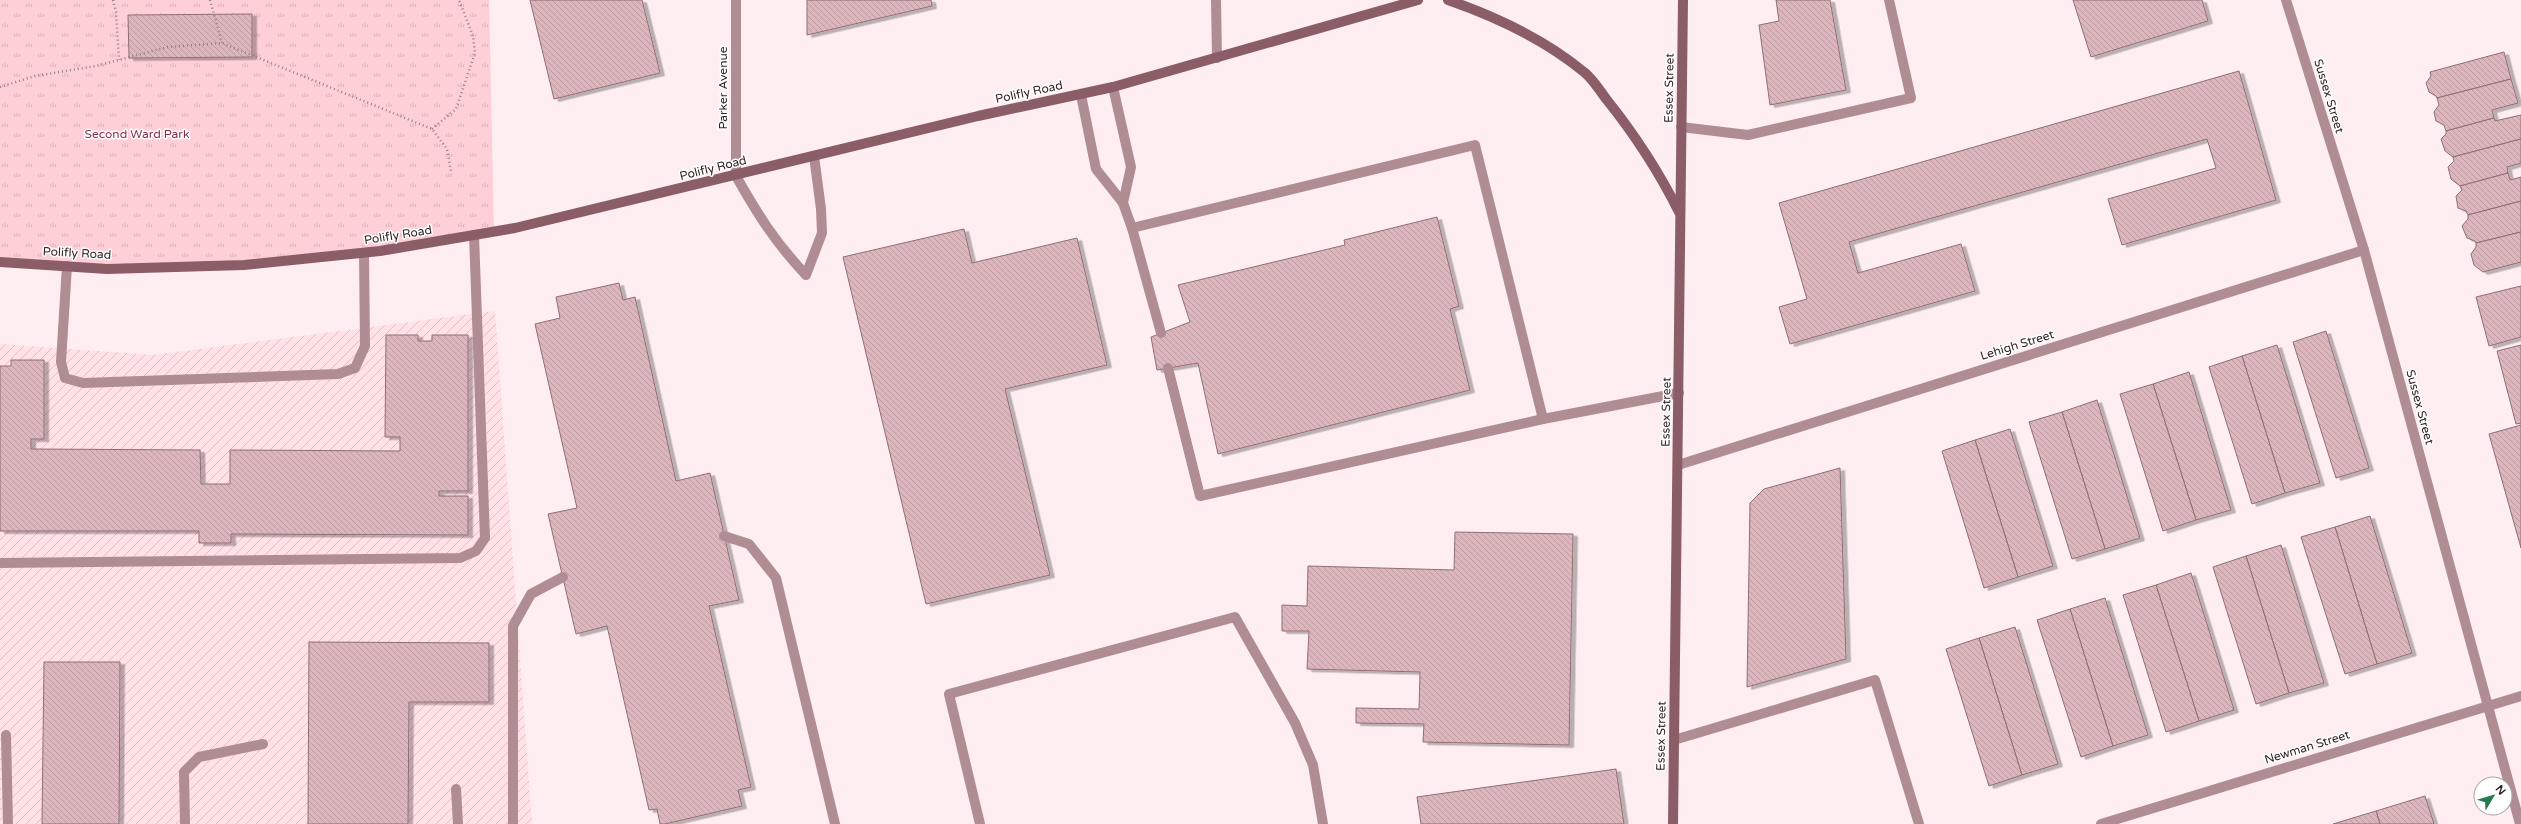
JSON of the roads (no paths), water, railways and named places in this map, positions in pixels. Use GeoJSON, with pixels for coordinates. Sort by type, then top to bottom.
{"type":"FeatureCollection","features":[{"type":"Feature","properties":{"kind":"main road","name":"Polifly Road"},"geometry":{"type":"LineString","coordinates":[[0,262],[107,269],[244,265],[364,253],[515,228],[736,176],[978,116],[1113,87],[1217,58],[1399,3],[1418,0]]}},
{"type":"Feature","properties":{"kind":"main road"},"geometry":{"type":"LineString","coordinates":[[1448,0],[1477,10],[1539,39],[1586,73],[1631,130],[1662,178],[1680,214]]}},
{"type":"Feature","properties":{"kind":"main road","name":"Essex Street"},"geometry":{"type":"LineString","coordinates":[[1673,824],[1683,0]]}},
{"type":"Feature","properties":{"kind":"street","name":"Parker Avenue"},"geometry":{"type":"LineString","coordinates":[[736,0],[736,176]]}},
{"type":"Feature","properties":{"kind":"street"},"geometry":{"type":"LineString","coordinates":[[1216,0],[1217,58]]}},
{"type":"Feature","properties":{"kind":"street"},"geometry":{"type":"LineString","coordinates":[[1681,127],[1748,135],[1911,98],[1889,0]]}},
{"type":"Feature","properties":{"kind":"street","name":"Sussex Street"},"geometry":{"type":"LineString","coordinates":[[2286,0],[2364,250],[2520,824]]}},
{"type":"Feature","properties":{"kind":"street"},"geometry":{"type":"LineString","coordinates":[[1113,87],[1131,167],[1123,203]]}},
{"type":"Feature","properties":{"kind":"street"},"geometry":{"type":"LineString","coordinates":[[1081,95],[1096,169],[1123,203],[1132,228],[1161,333]]}},
{"type":"Feature","properties":{"kind":"street"},"geometry":{"type":"LineString","coordinates":[[1132,228],[1475,145],[1543,419]]}},
{"type":"Feature","properties":{"kind":"street"},"geometry":{"type":"LineString","coordinates":[[736,176],[761,222],[782,249],[806,275],[822,233],[822,209],[814,156]]}},
{"type":"Feature","properties":{"kind":"street"},"geometry":{"type":"LineString","coordinates":[[0,564],[460,558],[476,551],[485,538],[474,235]]}},
{"type":"Feature","properties":{"kind":"street","name":"Lehigh Street"},"geometry":{"type":"LineString","coordinates":[[1678,465],[2364,250]]}},
{"type":"Feature","properties":{"kind":"street"},"geometry":{"type":"LineString","coordinates":[[67,266],[61,362],[65,378],[83,383],[338,374],[355,368],[365,346],[364,253]]}},
{"type":"Feature","properties":{"kind":"street"},"geometry":{"type":"LineString","coordinates":[[1168,368],[1200,496],[1543,419],[1679,393]]}},
{"type":"Feature","properties":{"kind":"street"},"geometry":{"type":"LineString","coordinates":[[724,536],[750,544],[776,578],[835,824]]}},
{"type":"Feature","properties":{"kind":"street"},"geometry":{"type":"LineString","coordinates":[[513,824],[514,626],[531,594],[563,577]]}},
{"type":"Feature","properties":{"kind":"street"},"geometry":{"type":"LineString","coordinates":[[980,824],[949,694],[1235,617],[1295,723],[1313,765],[1323,824]]}},
{"type":"Feature","properties":{"kind":"street"},"geometry":{"type":"LineString","coordinates":[[1674,740],[1875,680],[1919,824]]}},
{"type":"Feature","properties":{"kind":"street","name":"Newman Street"},"geometry":{"type":"LineString","coordinates":[[2101,824],[2521,696]]}},
{"type":"Feature","properties":{"kind":"street"},"geometry":{"type":"LineString","coordinates":[[6,735],[8,824]]}},
{"type":"Feature","properties":{"kind":"street"},"geometry":{"type":"LineString","coordinates":[[185,824],[184,772],[199,757],[263,744]]}},
{"type":"Feature","properties":{"kind":"street"},"geometry":{"type":"LineString","coordinates":[[456,790],[458,824]]}},
{"type":"Feature","properties":{"kind":"park label","name":"Second Ward Park"},"geometry":{"type":"Point","coordinates":[137,134]}}]}
